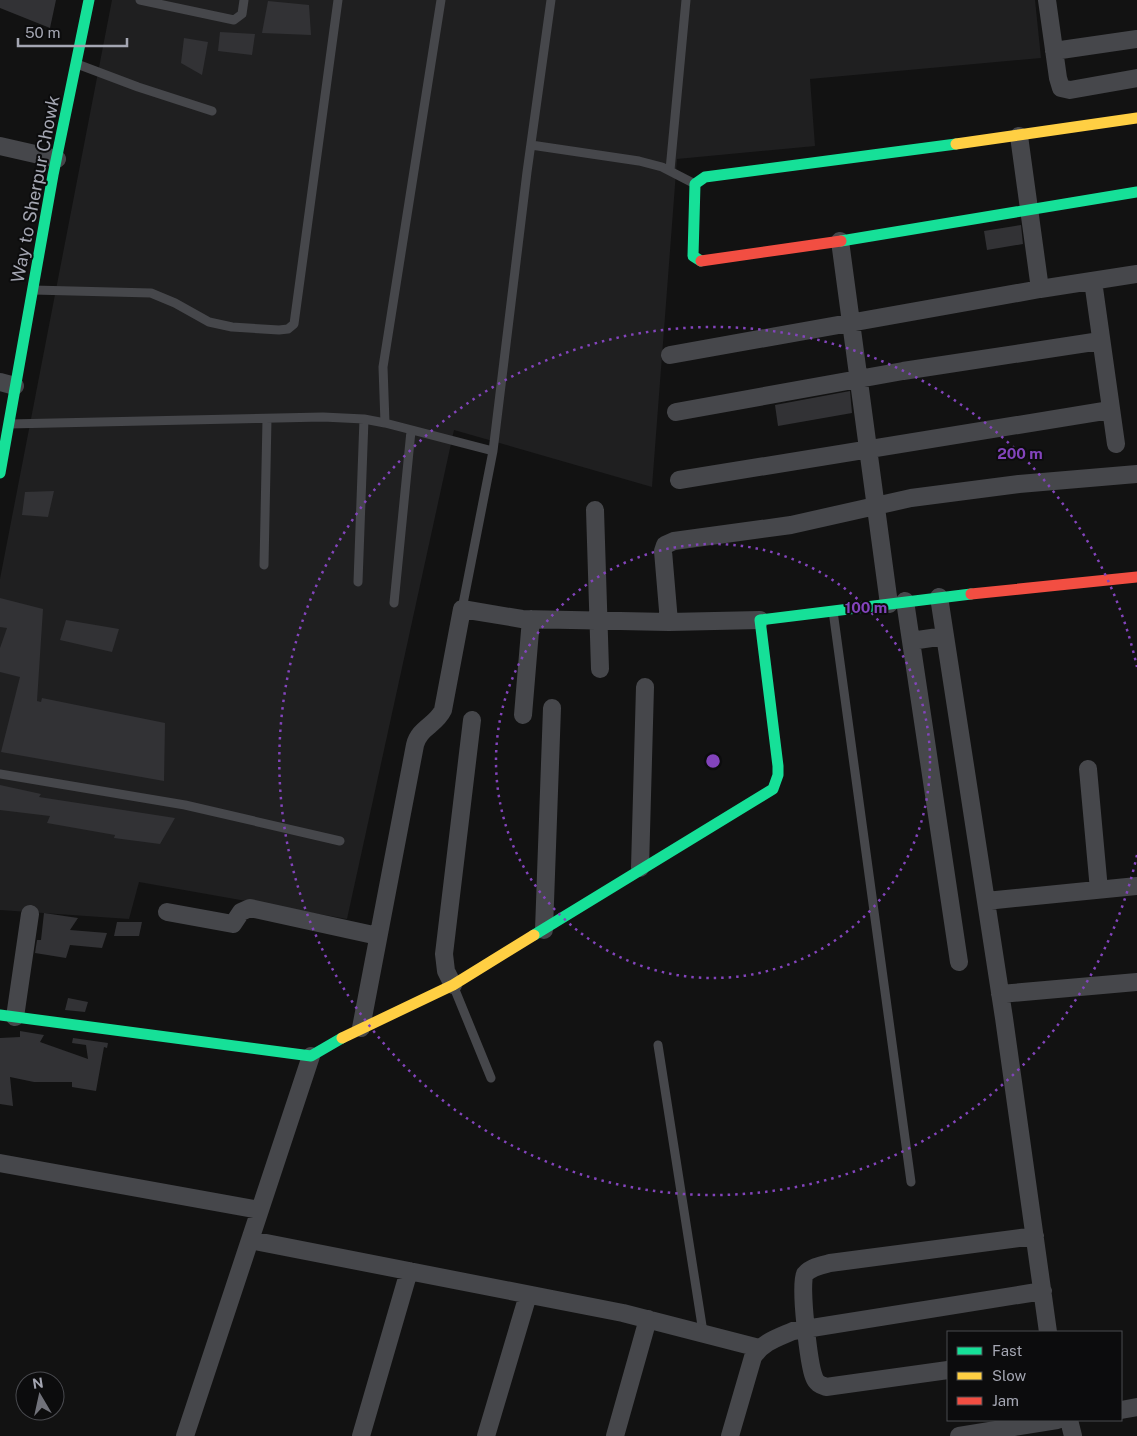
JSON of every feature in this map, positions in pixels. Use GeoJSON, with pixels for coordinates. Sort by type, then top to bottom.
{"type":"FeatureCollection","features":[{"type":"Feature","properties":{"kind":"street","name":"Way to Sherpur Chowk"},"geometry":{"type":"LineString","coordinates":[[0,473],[9,424],[8,384],[33,290],[88,0]]}},
{"type":"Feature","properties":{"kind":"street"},"geometry":{"type":"LineString","coordinates":[[1047,0],[1060,86],[1065,90],[1137,78]]}},
{"type":"Feature","properties":{"kind":"street"},"geometry":{"type":"LineString","coordinates":[[1054,51],[1137,39]]}},
{"type":"Feature","properties":{"kind":"street"},"geometry":{"type":"LineString","coordinates":[[1137,118],[1018,136],[705,177],[696,184],[694,256],[696,260],[840,241],[1137,192]]}},
{"type":"Feature","properties":{"kind":"street"},"geometry":{"type":"LineString","coordinates":[[1018,136],[1040,289]]}},
{"type":"Feature","properties":{"kind":"street"},"geometry":{"type":"LineString","coordinates":[[0,146],[57,159]]}},
{"type":"Feature","properties":{"kind":"street"},"geometry":{"type":"LineString","coordinates":[[840,241],[876,506],[897,603],[911,641],[959,962]]}},
{"type":"Feature","properties":{"kind":"street"},"geometry":{"type":"LineString","coordinates":[[670,355],[1040,289],[1137,274]]}},
{"type":"Feature","properties":{"kind":"street"},"geometry":{"type":"LineString","coordinates":[[1094,281],[1100,341],[1116,444]]}},
{"type":"Feature","properties":{"kind":"street"},"geometry":{"type":"LineString","coordinates":[[676,412],[859,378],[1100,341]]}},
{"type":"Feature","properties":{"kind":"street"},"geometry":{"type":"LineString","coordinates":[[679,480],[1110,410]]}},
{"type":"Feature","properties":{"kind":"street"},"geometry":{"type":"LineString","coordinates":[[669,622],[663,551],[668,543],[791,525],[911,498],[972,489],[1137,474]]}},
{"type":"Feature","properties":{"kind":"street"},"geometry":{"type":"LineString","coordinates":[[595,510],[600,670]]}},
{"type":"Feature","properties":{"kind":"street"},"geometry":{"type":"LineString","coordinates":[[361,1028],[414,745],[419,732],[436,721],[443,710],[462,609],[531,620],[669,622],[760,620],[939,598],[1137,577]]}},
{"type":"Feature","properties":{"kind":"street"},"geometry":{"type":"LineString","coordinates":[[939,598],[1000,994],[1048,1331]]}},
{"type":"Feature","properties":{"kind":"street"},"geometry":{"type":"LineString","coordinates":[[523,715],[531,620]]}},
{"type":"Feature","properties":{"kind":"street"},"geometry":{"type":"LineString","coordinates":[[30,914],[8,1016],[311,1056],[361,1028],[453,985],[544,930],[640,868],[774,789],[778,775],[778,766],[760,620]]}},
{"type":"Feature","properties":{"kind":"street"},"geometry":{"type":"LineString","coordinates":[[911,641],[945,636]]}},
{"type":"Feature","properties":{"kind":"street"},"geometry":{"type":"LineString","coordinates":[[640,868],[645,687]]}},
{"type":"Feature","properties":{"kind":"street"},"geometry":{"type":"LineString","coordinates":[[544,930],[552,708]]}},
{"type":"Feature","properties":{"kind":"street"},"geometry":{"type":"LineString","coordinates":[[453,985],[446,971],[444,954],[472,720]]}},
{"type":"Feature","properties":{"kind":"street"},"geometry":{"type":"LineString","coordinates":[[1088,769],[1099,890]]}},
{"type":"Feature","properties":{"kind":"street"},"geometry":{"type":"LineString","coordinates":[[986,901],[1137,886]]}},
{"type":"Feature","properties":{"kind":"street"},"geometry":{"type":"LineString","coordinates":[[167,912],[233,924],[241,912],[250,908],[378,936]]}},
{"type":"Feature","properties":{"kind":"street"},"geometry":{"type":"LineString","coordinates":[[1000,994],[1137,982]]}},
{"type":"Feature","properties":{"kind":"street"},"geometry":{"type":"LineString","coordinates":[[185,1436],[311,1056]]}},
{"type":"Feature","properties":{"kind":"street"},"geometry":{"type":"LineString","coordinates":[[0,1163],[260,1210]]}},
{"type":"Feature","properties":{"kind":"street"},"geometry":{"type":"LineString","coordinates":[[947,1370],[826,1387],[816,1382],[806,1329],[802,1285],[804,1275],[810,1269],[830,1263],[1034,1236]]}},
{"type":"Feature","properties":{"kind":"street"},"geometry":{"type":"LineString","coordinates":[[250,1240],[648,1319],[759,1348]]}},
{"type":"Feature","properties":{"kind":"street"},"geometry":{"type":"LineString","coordinates":[[361,1436],[409,1271]]}},
{"type":"Feature","properties":{"kind":"street"},"geometry":{"type":"LineString","coordinates":[[730,1436],[753,1357],[759,1348],[772,1339],[806,1329],[1042,1292]]}},
{"type":"Feature","properties":{"kind":"street"},"geometry":{"type":"LineString","coordinates":[[486,1436],[528,1295]]}},
{"type":"Feature","properties":{"kind":"street"},"geometry":{"type":"LineString","coordinates":[[615,1436],[648,1319]]}},
{"type":"Feature","properties":{"kind":"street"},"geometry":{"type":"LineString","coordinates":[[1122,1410],[1137,1407]]}},
{"type":"Feature","properties":{"kind":"street"},"geometry":{"type":"LineString","coordinates":[[959,1436],[993,1433],[1052,1421]]}},
{"type":"Feature","properties":{"kind":"street"},"geometry":{"type":"LineString","coordinates":[[1069,1421],[1073,1436]]}},
{"type":"Feature","properties":{"kind":"lane"},"geometry":{"type":"LineString","coordinates":[[140,0],[234,20],[242,14],[244,0]]}},
{"type":"Feature","properties":{"kind":"lane"},"geometry":{"type":"LineString","coordinates":[[33,290],[151,293],[175,303],[209,322],[232,327],[278,330],[288,329],[294,324],[338,0]]}},
{"type":"Feature","properties":{"kind":"lane"},"geometry":{"type":"LineString","coordinates":[[385,423],[383,366],[441,0]]}},
{"type":"Feature","properties":{"kind":"lane"},"geometry":{"type":"LineString","coordinates":[[462,609],[493,451],[551,0]]}},
{"type":"Feature","properties":{"kind":"lane"},"geometry":{"type":"LineString","coordinates":[[670,170],[686,0]]}},
{"type":"Feature","properties":{"kind":"lane"},"geometry":{"type":"LineString","coordinates":[[77,63],[138,87],[212,110]]}},
{"type":"Feature","properties":{"kind":"lane"},"geometry":{"type":"LineString","coordinates":[[531,145],[639,160],[670,170],[696,184]]}},
{"type":"Feature","properties":{"kind":"lane"},"geometry":{"type":"LineString","coordinates":[[9,424],[323,417],[364,419],[493,451]]}},
{"type":"Feature","properties":{"kind":"lane"},"geometry":{"type":"LineString","coordinates":[[264,565],[267,419]]}},
{"type":"Feature","properties":{"kind":"lane"},"geometry":{"type":"LineString","coordinates":[[358,582],[364,419]]}},
{"type":"Feature","properties":{"kind":"lane"},"geometry":{"type":"LineString","coordinates":[[394,603],[411,431]]}},
{"type":"Feature","properties":{"kind":"lane"},"geometry":{"type":"LineString","coordinates":[[832,611],[911,1182]]}},
{"type":"Feature","properties":{"kind":"lane"},"geometry":{"type":"LineString","coordinates":[[0,774],[185,805],[340,841]]}},
{"type":"Feature","properties":{"kind":"lane"},"geometry":{"type":"LineString","coordinates":[[453,985],[492,1078]]}},
{"type":"Feature","properties":{"kind":"lane"},"geometry":{"type":"LineString","coordinates":[[658,1045],[702,1332]]}},
{"type":"Feature","properties":{"kind":"shaded area"},"geometry":{"type":"Polygon","coordinates":[[[112,0],[1035,0],[1041,58],[810,79],[815,146],[677,159],[652,487],[454,430],[347,919],[139,882],[129,919],[0,910],[0,579],[112,0]]]}},
{"type":"Feature","properties":{"kind":"building"},"geometry":{"type":"Polygon","coordinates":[[[0,0],[56,0],[50,28],[0,8],[0,0]]]}},
{"type":"Feature","properties":{"kind":"building"},"geometry":{"type":"Polygon","coordinates":[[[268,1],[309,5],[311,35],[262,33],[268,1]]]}},
{"type":"Feature","properties":{"kind":"building"},"geometry":{"type":"Polygon","coordinates":[[[220,32],[255,34],[252,55],[218,51],[220,32]]]}},
{"type":"Feature","properties":{"kind":"building"},"geometry":{"type":"Polygon","coordinates":[[[184,38],[208,42],[202,75],[181,63],[184,38]]]}},
{"type":"Feature","properties":{"kind":"building"},"geometry":{"type":"Polygon","coordinates":[[[1021,225],[1023,244],[987,250],[984,231],[1021,225]]]}},
{"type":"Feature","properties":{"kind":"building"},"geometry":{"type":"Polygon","coordinates":[[[850,391],[852,413],[778,426],[775,405],[850,391]]]}},
{"type":"Feature","properties":{"kind":"building"},"geometry":{"type":"Polygon","coordinates":[[[54,491],[48,517],[22,515],[25,492],[54,491]]]}},
{"type":"Feature","properties":{"kind":"building"},"geometry":{"type":"Polygon","coordinates":[[[0,598],[43,609],[37,701],[41,702],[42,698],[165,723],[164,781],[1,752],[20,677],[0,672],[0,648],[7,628],[0,627],[0,598]]]}},
{"type":"Feature","properties":{"kind":"building"},"geometry":{"type":"Polygon","coordinates":[[[66,620],[119,629],[112,652],[60,640],[66,620]]]}},
{"type":"Feature","properties":{"kind":"building"},"geometry":{"type":"Polygon","coordinates":[[[0,785],[41,794],[39,797],[175,818],[160,844],[114,838],[115,835],[47,823],[50,816],[0,810],[0,785]]]}},
{"type":"Feature","properties":{"kind":"building"},"geometry":{"type":"Polygon","coordinates":[[[44,913],[78,918],[70,930],[107,933],[102,948],[70,945],[66,958],[35,953],[37,940],[41,940],[44,913]]]}},
{"type":"Feature","properties":{"kind":"building"},"geometry":{"type":"Polygon","coordinates":[[[117,922],[142,922],[139,936],[114,936],[117,922]]]}},
{"type":"Feature","properties":{"kind":"building"},"geometry":{"type":"Polygon","coordinates":[[[68,998],[88,1002],[85,1012],[65,1010],[68,998]]]}},
{"type":"Feature","properties":{"kind":"building"},"geometry":{"type":"Polygon","coordinates":[[[20,1031],[44,1035],[40,1042],[88,1059],[86,1045],[72,1043],[73,1038],[108,1043],[107,1048],[104,1047],[96,1091],[72,1087],[72,1082],[34,1082],[10,1077],[13,1106],[0,1104],[0,1038],[20,1037],[20,1031]]]}},
{"type":"Feature","properties":{"kind":"traffic: fast"},"geometry":{"type":"LineString","coordinates":[[0,473],[53,175],[89,0]]}},
{"type":"Feature","properties":{"kind":"traffic: fast"},"geometry":{"type":"LineString","coordinates":[[701,261],[693,256],[695,184],[705,177],[956,144]]}},
{"type":"Feature","properties":{"kind":"traffic: fast"},"geometry":{"type":"LineString","coordinates":[[841,241],[1137,192]]}},
{"type":"Feature","properties":{"kind":"traffic: fast"},"geometry":{"type":"LineString","coordinates":[[534,935],[773,789],[778,775],[778,766],[760,620],[971,594]]}},
{"type":"Feature","properties":{"kind":"traffic: fast"},"geometry":{"type":"LineString","coordinates":[[0,1015],[311,1056],[342,1038]]}},
{"type":"Feature","properties":{"kind":"traffic: slow"},"geometry":{"type":"LineString","coordinates":[[956,144],[1137,118]]}},
{"type":"Feature","properties":{"kind":"traffic: slow"},"geometry":{"type":"LineString","coordinates":[[342,1038],[453,985],[534,935]]}},
{"type":"Feature","properties":{"kind":"traffic: jam"},"geometry":{"type":"LineString","coordinates":[[701,261],[841,241]]}},
{"type":"Feature","properties":{"kind":"traffic: jam"},"geometry":{"type":"LineString","coordinates":[[971,594],[1137,577]]}}]}
